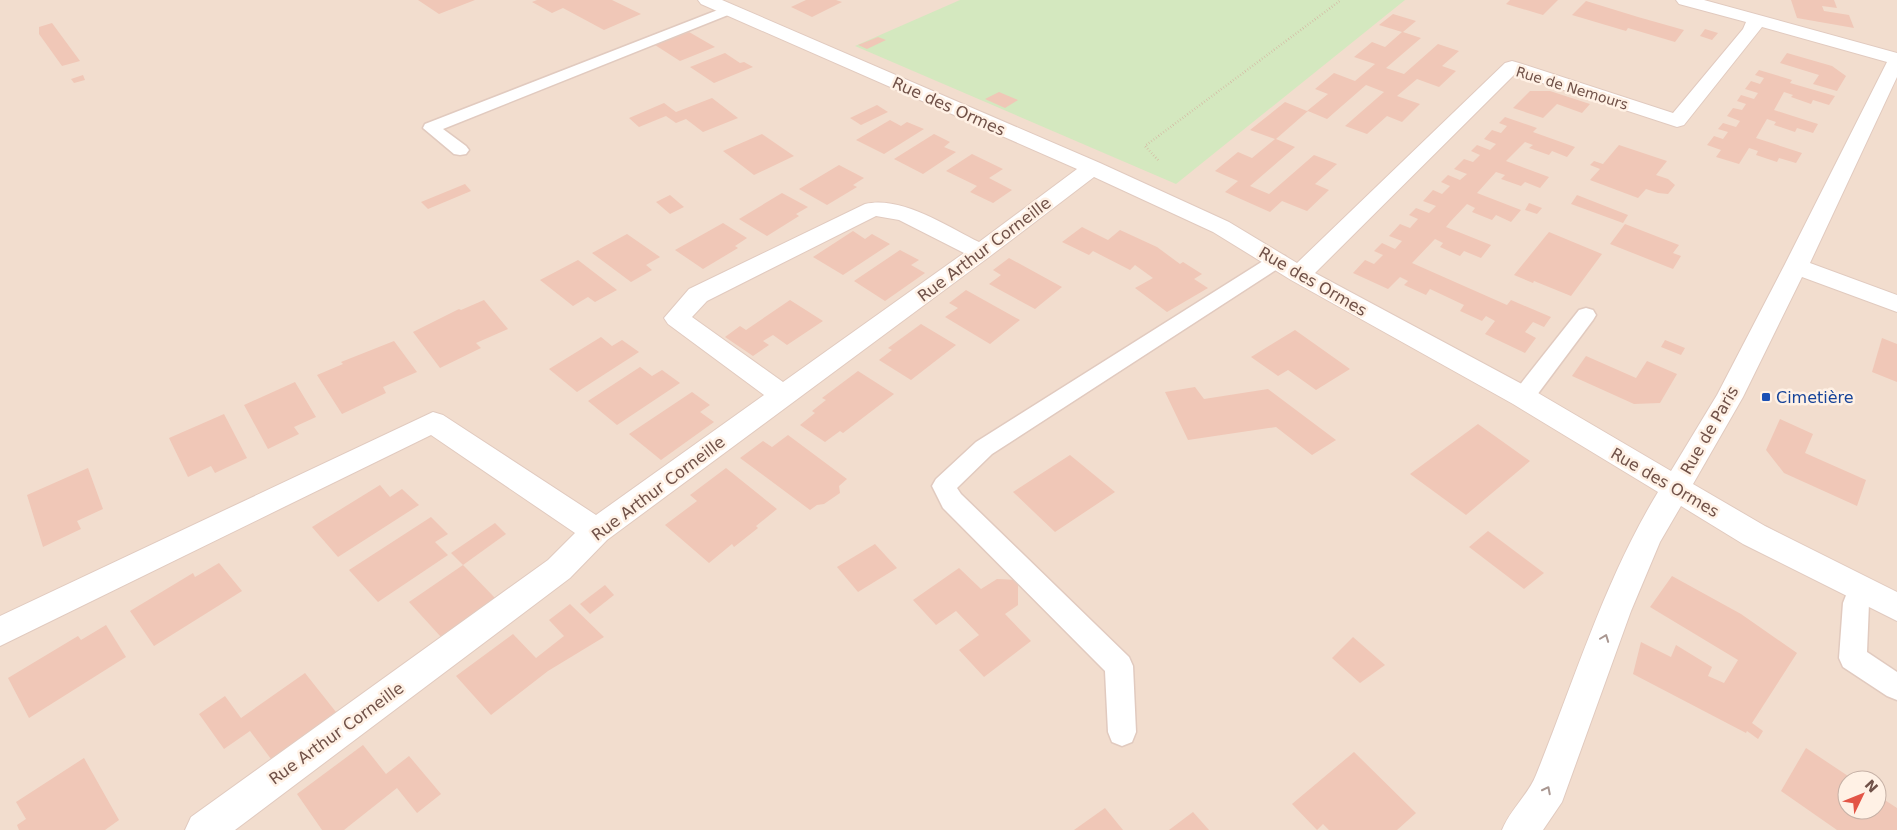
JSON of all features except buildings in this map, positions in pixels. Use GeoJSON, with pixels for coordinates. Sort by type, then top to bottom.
{"type":"FeatureCollection","features":[{"type":"Feature","properties":{"kind":"street"},"geometry":{"type":"LineString","coordinates":[[1685,0],[1897,59]]}},
{"type":"Feature","properties":{"kind":"street","name":"Rue des Ormes"},"geometry":{"type":"LineString","coordinates":[[722,4],[1221,227],[1278,260],[1299,275],[1523,397],[1754,535],[1897,607]]}},
{"type":"Feature","properties":{"kind":"street","name":"Rue de Nemours"},"geometry":{"type":"LineString","coordinates":[[1299,275],[1512,67],[1677,121],[1751,31],[1756,20]]}},
{"type":"Feature","properties":{"kind":"street","name":"Rue de Paris"},"geometry":{"type":"LineString","coordinates":[[1521,830],[1549,789],[1623,593],[1646,539],[1728,397],[1796,266],[1897,59]]}},
{"type":"Feature","properties":{"kind":"street","name":"Rue Arthur Corneille"},"geometry":{"type":"LineString","coordinates":[[204,830],[559,570],[596,531],[981,252],[1092,168]]}},
{"type":"Feature","properties":{"kind":"street"},"geometry":{"type":"LineString","coordinates":[[784,396],[677,318],[698,295],[873,208],[905,214],[981,252]]}},
{"type":"Feature","properties":{"kind":"street"},"geometry":{"type":"LineString","coordinates":[[1796,266],[1897,304]]}},
{"type":"Feature","properties":{"kind":"street"},"geometry":{"type":"LineString","coordinates":[[0,632],[433,422],[596,531]]}},
{"type":"Feature","properties":{"kind":"lane"},"geometry":{"type":"LineString","coordinates":[[460,150],[431,128],[722,4]]}},
{"type":"Feature","properties":{"kind":"lane"},"geometry":{"type":"LineString","coordinates":[[1122,732],[1119,666],[952,500],[944,486],[984,448],[1278,260]]}},
{"type":"Feature","properties":{"kind":"lane"},"geometry":{"type":"LineString","coordinates":[[1523,397],[1586,316]]}},
{"type":"Feature","properties":{"kind":"lane"},"geometry":{"type":"LineString","coordinates":[[1861,588],[1856,603],[1853,658],[1897,687]]}},
{"type":"Feature","properties":{"kind":"path"},"geometry":{"type":"LineString","coordinates":[[1150,196],[1164,185],[1171,174],[1145,146],[1341,0]]}},
{"type":"Feature","properties":{"kind":"shaded area"},"geometry":{"type":"Polygon","coordinates":[[[0,0],[1897,0],[1897,830],[0,830],[0,0]]]}},
{"type":"Feature","properties":{"kind":"green space"},"geometry":{"type":"Polygon","coordinates":[[[960,0],[1405,0],[1176,184],[855,46],[960,0]]]}},
{"type":"Feature","properties":{"kind":"place","name":"Cimetière"},"geometry":{"type":"Point","coordinates":[1766,397]}}]}
